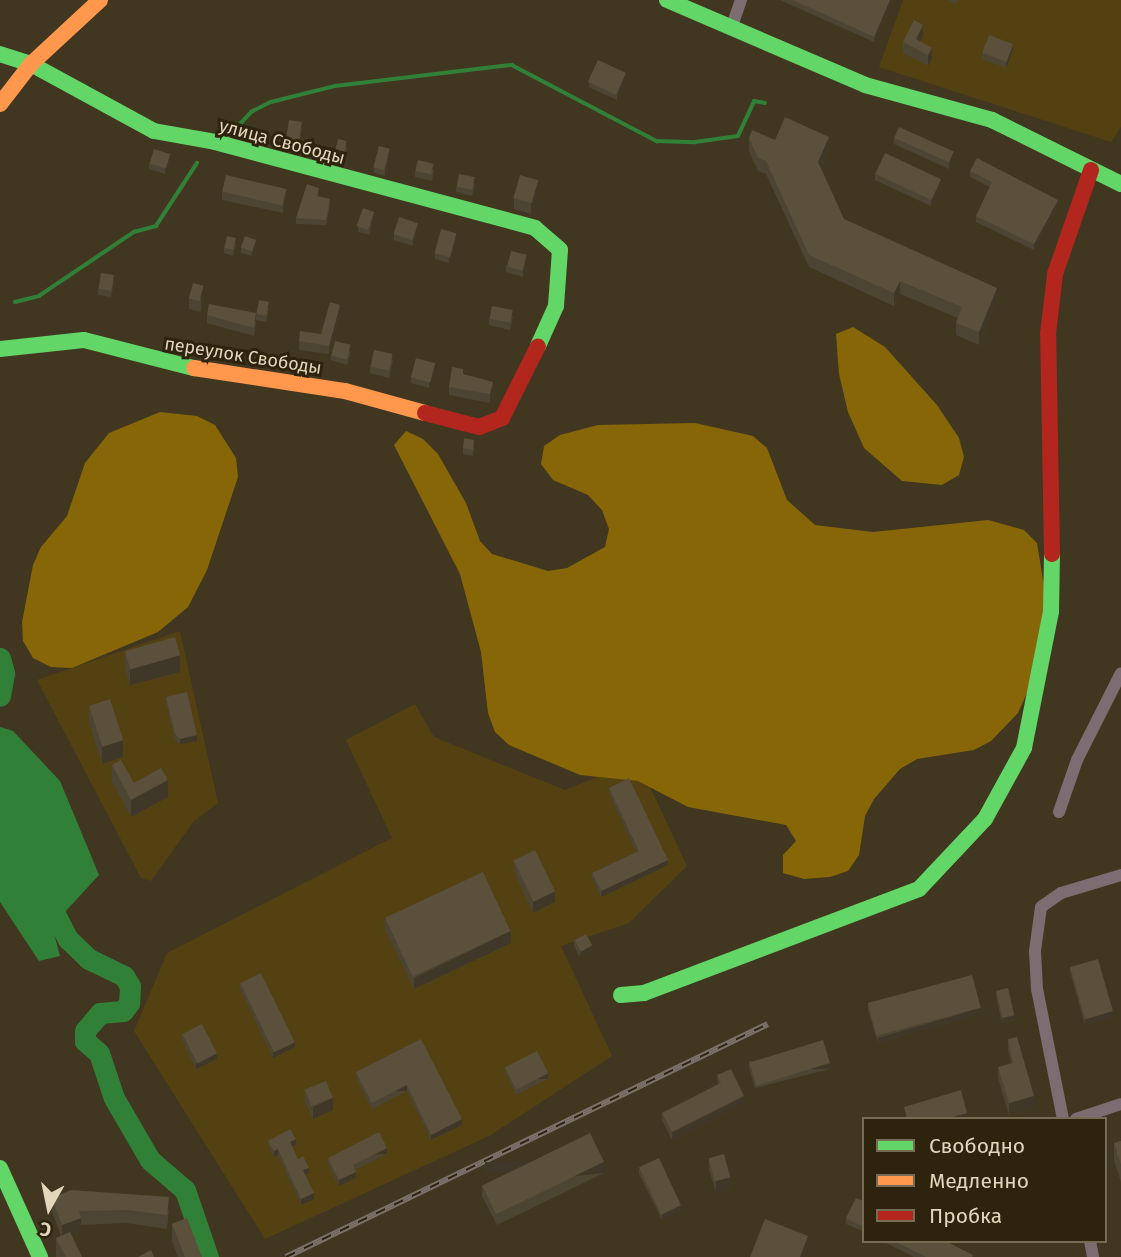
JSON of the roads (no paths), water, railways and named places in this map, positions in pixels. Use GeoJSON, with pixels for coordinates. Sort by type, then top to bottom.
{"type":"FeatureCollection","features":[{"type":"Feature","properties":{"kind":"street"},"geometry":{"type":"LineString","coordinates":[[0,104],[31,64],[100,0]]}},
{"type":"Feature","properties":{"kind":"street"},"geometry":{"type":"LineString","coordinates":[[667,0],[865,85],[992,120],[1121,184]]}},
{"type":"Feature","properties":{"kind":"street"},"geometry":{"type":"LineString","coordinates":[[732,26],[741,0]]}},
{"type":"Feature","properties":{"kind":"street","name":"улица Свободы"},"geometry":{"type":"LineString","coordinates":[[0,54],[31,64],[154,131],[215,142],[535,229],[560,250],[556,306],[502,418],[479,427]]}},
{"type":"Feature","properties":{"kind":"street"},"geometry":{"type":"LineString","coordinates":[[621,995],[644,993],[919,889],[985,820],[1024,748],[1051,612],[1054,495],[1048,334],[1055,274],[1091,170]]}},
{"type":"Feature","properties":{"kind":"street","name":"переулок Свободы"},"geometry":{"type":"LineString","coordinates":[[0,349],[84,340],[199,369],[345,391],[479,427]]}},
{"type":"Feature","properties":{"kind":"street"},"geometry":{"type":"LineString","coordinates":[[1059,813],[1077,760],[1121,673]]}},
{"type":"Feature","properties":{"kind":"street"},"geometry":{"type":"LineString","coordinates":[[1063,1117],[1037,989],[1035,951],[1041,907],[1061,893],[1121,875]]}},
{"type":"Feature","properties":{"kind":"street"},"geometry":{"type":"LineString","coordinates":[[1082,1117],[1121,1104]]}},
{"type":"Feature","properties":{"kind":"street"},"geometry":{"type":"LineString","coordinates":[[0,1168],[40,1257]]}},
{"type":"Feature","properties":{"kind":"waterway"},"geometry":{"type":"LineString","coordinates":[[229,136],[251,112],[271,102],[335,86],[512,65],[657,141],[695,142],[738,136],[754,101],[765,103]]}},
{"type":"Feature","properties":{"kind":"waterway"},"geometry":{"type":"LineString","coordinates":[[15,302],[39,296],[134,232],[156,226],[197,163]]}},
{"type":"Feature","properties":{"kind":"waterway"},"geometry":{"type":"LineString","coordinates":[[0,658],[4,673],[0,696]]}},
{"type":"Feature","properties":{"kind":"waterway"},"geometry":{"type":"LineString","coordinates":[[54,892],[52,908],[68,939],[89,959],[124,976],[130,986],[129,1003],[123,1011],[100,1013],[85,1031],[85,1041],[99,1053],[114,1098],[150,1160],[185,1190],[208,1257]]}},
{"type":"Feature","properties":{"kind":"railway"},"geometry":{"type":"LineString","coordinates":[[286,1257],[768,1024]]}}]}
